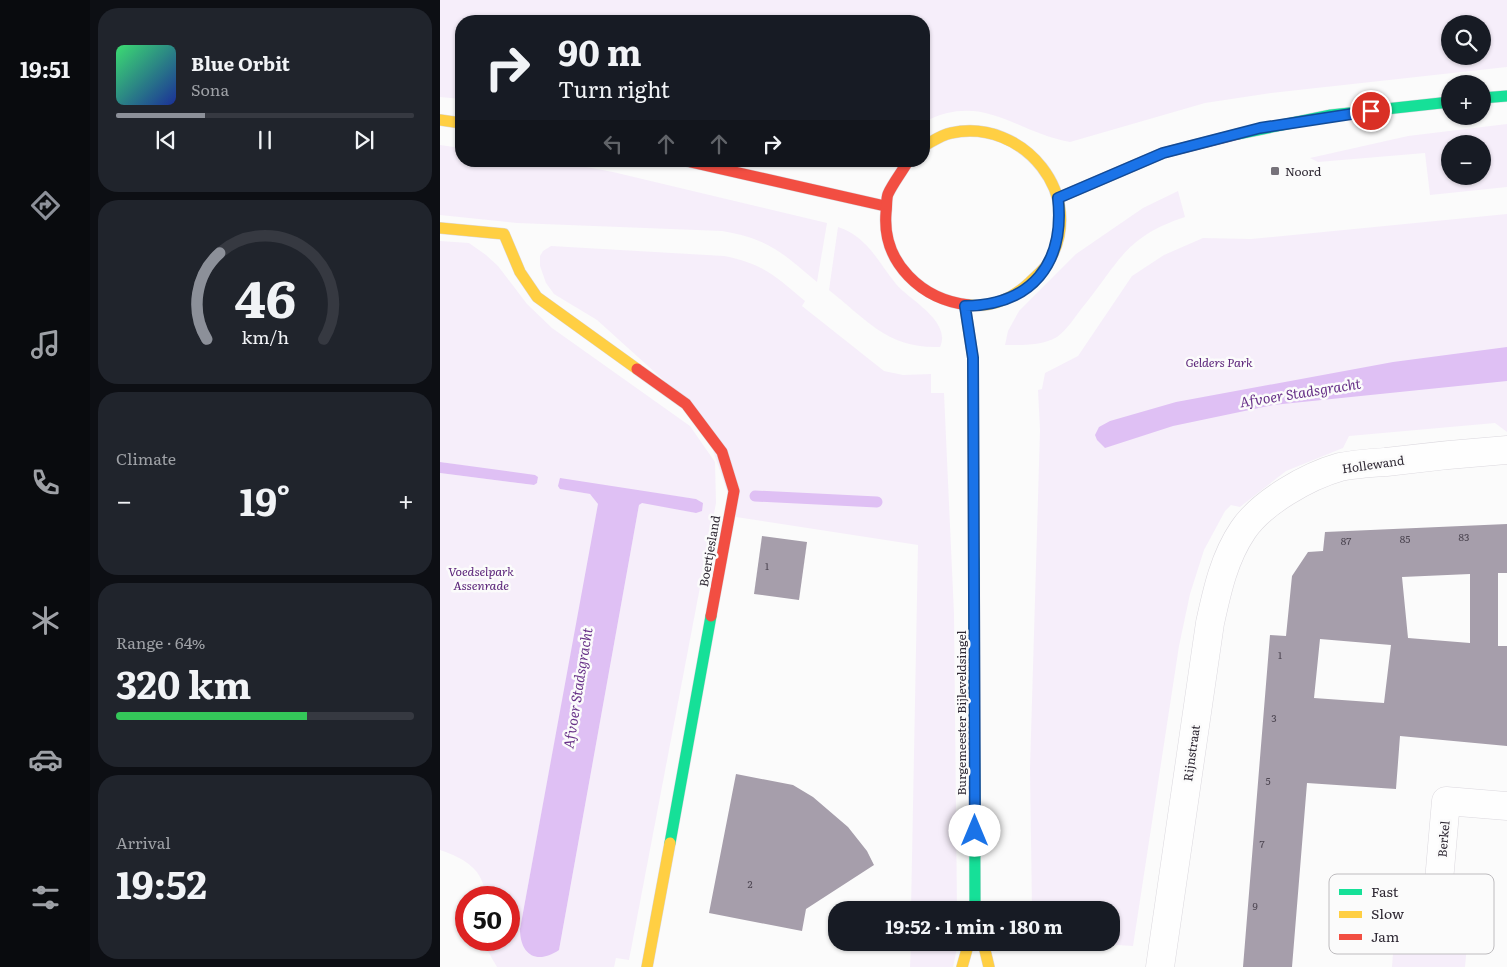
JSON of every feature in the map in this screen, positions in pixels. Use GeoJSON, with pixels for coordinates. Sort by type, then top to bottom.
{"type":"FeatureCollection","features":[{"type":"Feature","properties":{"kind":"main road"},"geometry":{"type":"LineString","coordinates":[[1491,97],[1507,96]]}},
{"type":"Feature","properties":{"kind":"main road"},"geometry":{"type":"LineString","coordinates":[[1058,198],[1163,153],[1260,128],[1331,115],[1441,103]]}},
{"type":"Feature","properties":{"kind":"main road"},"geometry":{"type":"LineString","coordinates":[[440,120],[455,122]]}},
{"type":"Feature","properties":{"kind":"main road"},"geometry":{"type":"LineString","coordinates":[[902,167],[897,173],[885,206],[887,242],[903,274],[931,297],[965,306],[986,306],[1006,301],[1024,290],[1039,276],[1051,259],[1058,239],[1060,219],[1058,198],[1044,166],[1019,143],[986,131],[951,133],[930,143]]}},
{"type":"Feature","properties":{"kind":"main road"},"geometry":{"type":"LineString","coordinates":[[713,167],[885,206]]}},
{"type":"Feature","properties":{"kind":"main road","name":"Boertjesland"},"geometry":{"type":"LineString","coordinates":[[440,228],[504,234],[522,277],[532,292],[544,304],[686,404],[722,452],[734,491],[647,967]]}},
{"type":"Feature","properties":{"kind":"main road","name":"Burgemeester Bijleveldsingel"},"geometry":{"type":"LineString","coordinates":[[965,306],[973,358],[975,901]]}},
{"type":"Feature","properties":{"kind":"main road"},"geometry":{"type":"LineString","coordinates":[[962,967],[966,951]]}},
{"type":"Feature","properties":{"kind":"main road"},"geometry":{"type":"LineString","coordinates":[[985,951],[989,967]]}},
{"type":"Feature","properties":{"kind":"street","name":"Hollewand"},"geometry":{"type":"LineString","coordinates":[[1235,542],[1256,515],[1273,500],[1298,485],[1340,467],[1440,455],[1507,450]]}},
{"type":"Feature","properties":{"kind":"street","name":"Rijnstraat"},"geometry":{"type":"LineString","coordinates":[[1160,967],[1210,623],[1217,590],[1235,542]]}},
{"type":"Feature","properties":{"kind":"street","name":"Berkel"},"geometry":{"type":"LineString","coordinates":[[1440,874],[1446,801],[1507,806]]}},
{"type":"Feature","properties":{"kind":"green space"},"geometry":{"type":"Polygon","coordinates":[[[440,0],[1507,0],[1507,67],[1271,93],[1205,103],[1070,142],[1033,131],[982,112],[965,111],[945,114],[930,120],[930,15],[455,15],[455,98],[440,97],[440,0]]]}},
{"type":"Feature","properties":{"kind":"green space"},"geometry":{"type":"Polygon","coordinates":[[[1507,124],[1507,187],[1430,195],[1425,153],[1318,162],[1310,158],[1408,136],[1507,124]]]}},
{"type":"Feature","properties":{"kind":"green space"},"geometry":{"type":"Polygon","coordinates":[[[440,145],[455,147],[455,167],[586,167],[827,223],[817,282],[774,248],[752,238],[722,231],[517,223],[440,215],[440,145]]]}},
{"type":"Feature","properties":{"kind":"green space"},"geometry":{"type":"Polygon","coordinates":[[[1178,191],[1185,217],[1148,233],[1135,243],[1115,265],[1061,334],[1051,340],[1038,343],[1005,345],[1008,331],[1019,311],[1076,254],[1143,208],[1178,191]]]}},
{"type":"Feature","properties":{"kind":"green space","name":"Gelders Park"},"geometry":{"type":"Polygon","coordinates":[[[1507,214],[1507,432],[1495,423],[1349,436],[1343,448],[1286,471],[1240,507],[1231,505],[1225,511],[1204,550],[1190,594],[1179,646],[1133,946],[1120,945],[1120,901],[1032,901],[1030,769],[1040,430],[1038,390],[1042,389],[1045,373],[1078,356],[1132,276],[1164,255],[1203,238],[1251,239],[1507,214]]]}},
{"type":"Feature","properties":{"kind":"green space"},"geometry":{"type":"Polygon","coordinates":[[[838,227],[848,231],[864,243],[896,284],[935,320],[940,328],[942,337],[940,347],[906,343],[892,338],[867,322],[829,290],[838,227]]]}},
{"type":"Feature","properties":{"kind":"green space","name":"Voedselpark Assenrade"},"geometry":{"type":"Polygon","coordinates":[[[440,241],[469,243],[486,255],[498,266],[527,304],[552,328],[690,426],[715,462],[716,503],[629,960],[616,958],[614,967],[497,967],[488,951],[520,951],[520,929],[520,886],[483,886],[472,866],[440,850],[440,473],[533,485],[537,483],[538,477],[440,462],[440,241]],[[602,486],[560,489],[590,494],[599,504],[520,929],[559,950],[639,505],[642,502],[696,513],[703,503],[696,499],[602,486]]]}},
{"type":"Feature","properties":{"kind":"green space"},"geometry":{"type":"Polygon","coordinates":[[[551,246],[724,256],[738,259],[759,267],[785,285],[805,301],[802,306],[884,371],[903,375],[931,374],[931,393],[944,393],[954,614],[957,901],[911,901],[918,545],[736,517],[700,413],[597,320],[554,294],[546,283],[540,266],[540,256],[543,251],[551,246]]]}},
{"type":"Feature","properties":{"kind":"green space"},"geometry":{"type":"Polygon","coordinates":[[[911,951],[956,951],[953,967],[910,967],[911,951]]]}},
{"type":"Feature","properties":{"kind":"green space"},"geometry":{"type":"Polygon","coordinates":[[[1393,954],[1466,954],[1465,967],[1392,967],[1393,954]]]}},
{"type":"Feature","properties":{"kind":"water"},"geometry":{"type":"Polygon","coordinates":[[[1507,347],[1507,381],[1273,405],[1173,426],[1105,448],[1095,435],[1099,427],[1110,421],[1176,402],[1393,362],[1507,347]]]}},
{"type":"Feature","properties":{"kind":"water"},"geometry":{"type":"Polygon","coordinates":[[[440,462],[535,475],[538,477],[537,483],[534,485],[440,473],[440,462]]]}},
{"type":"Feature","properties":{"kind":"water"},"geometry":{"type":"Polygon","coordinates":[[[560,478],[696,499],[703,503],[702,511],[696,513],[642,503],[639,505],[559,950],[544,957],[537,957],[531,955],[523,945],[520,929],[598,504],[590,494],[560,489],[558,486],[560,478]]]}},
{"type":"Feature","properties":{"kind":"building"},"geometry":{"type":"Polygon","coordinates":[[[1507,524],[1507,573],[1498,573],[1498,646],[1507,646],[1507,746],[1400,736],[1396,789],[1307,783],[1292,967],[1243,967],[1270,635],[1286,636],[1292,576],[1308,552],[1323,551],[1325,532],[1507,524]],[[1470,574],[1402,577],[1408,638],[1470,643],[1470,574]],[[1320,639],[1314,698],[1384,703],[1391,645],[1320,639]]]}},
{"type":"Feature","properties":{"kind":"building"},"geometry":{"type":"Polygon","coordinates":[[[762,536],[807,542],[799,600],[754,594],[762,536]]]}},
{"type":"Feature","properties":{"kind":"building"},"geometry":{"type":"Polygon","coordinates":[[[736,774],[793,785],[813,797],[848,827],[867,851],[874,865],[806,909],[802,931],[709,913],[736,774]]]}},
{"type":"Feature","properties":{"kind":"waterway","name":"Afvoer Stadsgracht"},"geometry":{"type":"LineString","coordinates":[[755,496],[877,502]]}},
{"type":"Feature","properties":{"kind":"traffic: fast"},"geometry":{"type":"LineString","coordinates":[[1491,97],[1507,96]]}},
{"type":"Feature","properties":{"kind":"traffic: fast"},"geometry":{"type":"LineString","coordinates":[[1238,134],[1331,115],[1441,103]]}},
{"type":"Feature","properties":{"kind":"traffic: fast"},"geometry":{"type":"LineString","coordinates":[[974,559],[975,901]]}},
{"type":"Feature","properties":{"kind":"traffic: fast"},"geometry":{"type":"LineString","coordinates":[[670,843],[711,616]]}},
{"type":"Feature","properties":{"kind":"traffic: slow"},"geometry":{"type":"LineString","coordinates":[[440,120],[455,122]]}},
{"type":"Feature","properties":{"kind":"traffic: slow"},"geometry":{"type":"LineString","coordinates":[[930,143],[951,133],[978,131],[1002,137],[1024,150],[1042,167],[1054,189],[1060,213],[1059,238],[1048,263],[1040,273],[1017,293],[1002,301],[978,306],[969,305]]}},
{"type":"Feature","properties":{"kind":"traffic: slow"},"geometry":{"type":"LineString","coordinates":[[440,228],[504,234],[520,272],[537,297],[637,369]]}},
{"type":"Feature","properties":{"kind":"traffic: slow"},"geometry":{"type":"LineString","coordinates":[[965,307],[973,358],[974,559]]}},
{"type":"Feature","properties":{"kind":"traffic: slow"},"geometry":{"type":"LineString","coordinates":[[647,967],[670,843]]}},
{"type":"Feature","properties":{"kind":"traffic: slow"},"geometry":{"type":"LineString","coordinates":[[962,967],[966,951]]}},
{"type":"Feature","properties":{"kind":"traffic: slow"},"geometry":{"type":"LineString","coordinates":[[985,951],[989,967]]}},
{"type":"Feature","properties":{"kind":"traffic: jam"},"geometry":{"type":"LineString","coordinates":[[1058,198],[1163,153],[1238,134]]}},
{"type":"Feature","properties":{"kind":"traffic: jam"},"geometry":{"type":"LineString","coordinates":[[713,167],[885,206]]}},
{"type":"Feature","properties":{"kind":"traffic: jam"},"geometry":{"type":"LineString","coordinates":[[904,167],[887,196],[886,231],[898,263],[908,276],[936,296],[952,302],[969,305]]}},
{"type":"Feature","properties":{"kind":"traffic: jam"},"geometry":{"type":"LineString","coordinates":[[637,369],[686,404],[722,452],[734,491],[711,616]]}},
{"type":"Feature","properties":{"kind":"place","name":"Noord"},"geometry":{"type":"Point","coordinates":[1275,171]}},
{"type":"Feature","properties":{"kind":"route"},"geometry":{"type":"LineString","coordinates":[[975,831],[973,358],[965,306],[986,306],[1006,301],[1024,290],[1039,276],[1051,259],[1058,239],[1060,219],[1058,198],[1163,153],[1260,128],[1331,115],[1371,111]]}}]}
